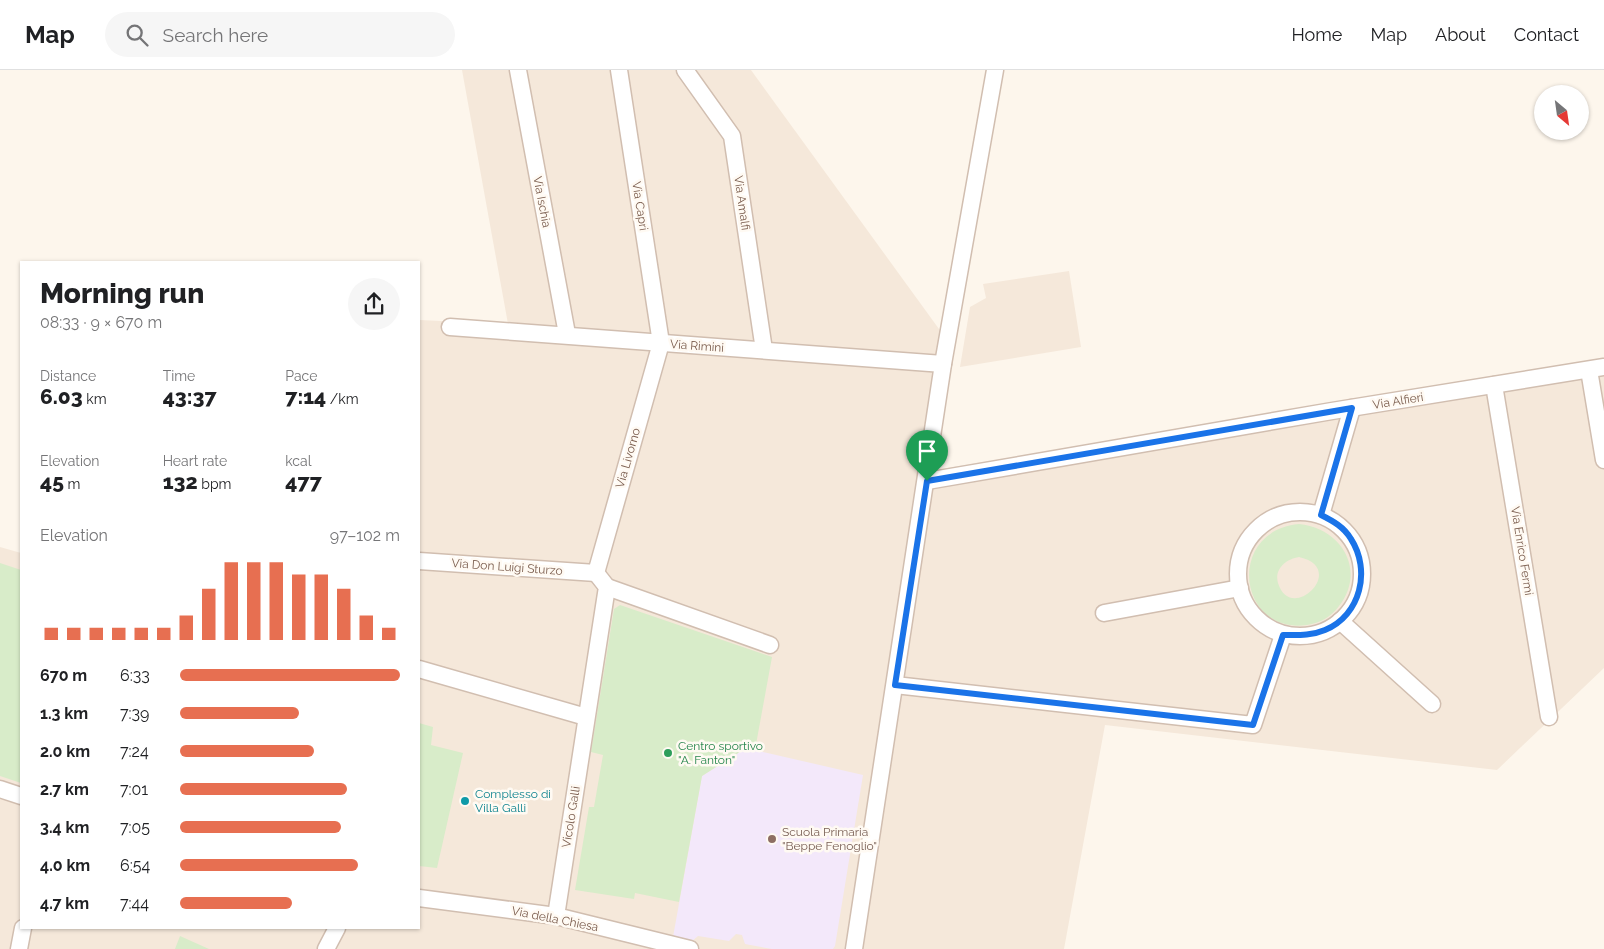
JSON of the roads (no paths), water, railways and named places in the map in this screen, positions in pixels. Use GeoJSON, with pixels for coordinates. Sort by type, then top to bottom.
{"type":"FeatureCollection","features":[{"type":"Feature","properties":{"kind":"street","name":"Via Ischia"},"geometry":{"type":"LineString","coordinates":[[518,70],[567,334]]}},
{"type":"Feature","properties":{"kind":"street","name":"Via Capri"},"geometry":{"type":"LineString","coordinates":[[619,70],[661,343]]}},
{"type":"Feature","properties":{"kind":"street","name":"Via Amalfi"},"geometry":{"type":"LineString","coordinates":[[685,70],[732,136],[764,350]]}},
{"type":"Feature","properties":{"kind":"street"},"geometry":{"type":"LineString","coordinates":[[854,949],[944,364],[995,70]]}},
{"type":"Feature","properties":{"kind":"street","name":"Via Rimini"},"geometry":{"type":"LineString","coordinates":[[450,327],[567,334],[661,343],[944,364]]}},
{"type":"Feature","properties":{"kind":"street","name":"Via Livorno"},"geometry":{"type":"LineString","coordinates":[[596,573],[661,343]]}},
{"type":"Feature","properties":{"kind":"street"},"geometry":{"type":"LineString","coordinates":[[1596,368],[1604,460]]}},
{"type":"Feature","properties":{"kind":"street","name":"Via Alfieri"},"geometry":{"type":"LineString","coordinates":[[927,481],[1596,368]]}},
{"type":"Feature","properties":{"kind":"street","name":"Via Enrico Fermi"},"geometry":{"type":"LineString","coordinates":[[1494,385],[1549,717]]}},
{"type":"Feature","properties":{"kind":"street"},"geometry":{"type":"LineString","coordinates":[[1321,515],[1352,408]]}},
{"type":"Feature","properties":{"kind":"street"},"geometry":{"type":"LineString","coordinates":[[1301,511],[1321,515],[1344,530],[1359,553],[1362,572],[1360,590],[1352,607],[1340,621],[1325,630],[1308,635],[1283,635],[1255,616],[1243,599],[1238,579],[1240,558],[1248,540],[1262,524],[1280,515],[1301,511]]}},
{"type":"Feature","properties":{"kind":"street","name":"Via Don Luigi Sturzo"},"geometry":{"type":"LineString","coordinates":[[420,561],[596,573]]}},
{"type":"Feature","properties":{"kind":"street"},"geometry":{"type":"LineString","coordinates":[[596,573],[607,588],[770,645]]}},
{"type":"Feature","properties":{"kind":"street","name":"Vicolo Galli"},"geometry":{"type":"LineString","coordinates":[[556,916],[607,588]]}},
{"type":"Feature","properties":{"kind":"street"},"geometry":{"type":"LineString","coordinates":[[1104,614],[1240,588]]}},
{"type":"Feature","properties":{"kind":"street"},"geometry":{"type":"LineString","coordinates":[[1340,621],[1432,704]]}},
{"type":"Feature","properties":{"kind":"street"},"geometry":{"type":"LineString","coordinates":[[895,685],[1253,725],[1283,635]]}},
{"type":"Feature","properties":{"kind":"street"},"geometry":{"type":"LineString","coordinates":[[420,669],[586,717]]}},
{"type":"Feature","properties":{"kind":"street"},"geometry":{"type":"LineString","coordinates":[[0,789],[20,796]]}},
{"type":"Feature","properties":{"kind":"street","name":"Via della Chiesa"},"geometry":{"type":"LineString","coordinates":[[420,898],[556,916],[663,946],[690,949]]}},
{"type":"Feature","properties":{"kind":"street"},"geometry":{"type":"LineString","coordinates":[[18,949],[23,929]]}},
{"type":"Feature","properties":{"kind":"street"},"geometry":{"type":"LineString","coordinates":[[326,949],[336,929]]}},
{"type":"Feature","properties":{"kind":"place","name":"Centro sportivo \"A. Fanton\""},"geometry":{"type":"Point","coordinates":[668,753]}},
{"type":"Feature","properties":{"kind":"place","name":"Complesso di Villa Galli"},"geometry":{"type":"Point","coordinates":[465,801]}},
{"type":"Feature","properties":{"kind":"place","name":"Scuola Primaria \"Beppe Fenoglio\""},"geometry":{"type":"Point","coordinates":[772,839]}}]}
